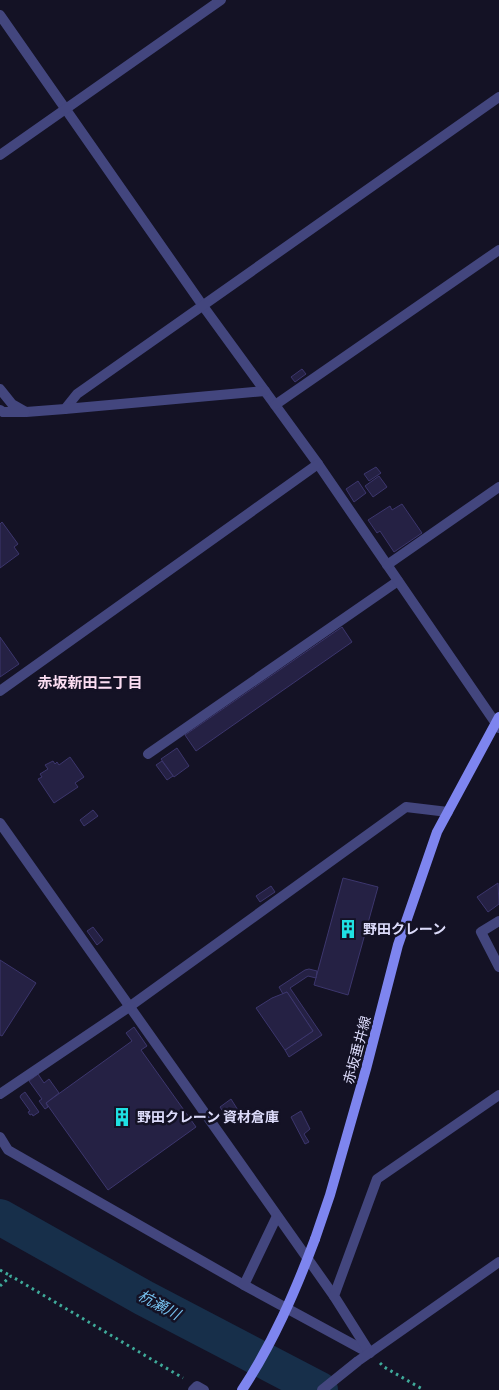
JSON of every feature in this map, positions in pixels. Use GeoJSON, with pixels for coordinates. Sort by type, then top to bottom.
{"type":"FeatureCollection","features":[{"type":"Feature","properties":{"kind":"main road","name":"赤坂垂井線"},"geometry":{"type":"LineString","coordinates":[[242,1390],[276,1330],[315,1239],[330,1195],[361,1087],[398,945],[437,832],[498,723]]}},
{"type":"Feature","properties":{"kind":"street"},"geometry":{"type":"LineString","coordinates":[[0,155],[221,0]]}},
{"type":"Feature","properties":{"kind":"street"},"geometry":{"type":"LineString","coordinates":[[0,15],[203,306],[318,464],[498,723]]}},
{"type":"Feature","properties":{"kind":"street"},"geometry":{"type":"LineString","coordinates":[[65,409],[77,394],[499,96]]}},
{"type":"Feature","properties":{"kind":"street"},"geometry":{"type":"LineString","coordinates":[[275,405],[499,250]]}},
{"type":"Feature","properties":{"kind":"street"},"geometry":{"type":"LineString","coordinates":[[0,389],[12,404],[26,412]]}},
{"type":"Feature","properties":{"kind":"street"},"geometry":{"type":"LineString","coordinates":[[0,410],[3,412],[26,412],[265,391]]}},
{"type":"Feature","properties":{"kind":"street"},"geometry":{"type":"LineString","coordinates":[[0,691],[318,464]]}},
{"type":"Feature","properties":{"kind":"street"},"geometry":{"type":"LineString","coordinates":[[387,565],[499,487]]}},
{"type":"Feature","properties":{"kind":"street"},"geometry":{"type":"LineString","coordinates":[[148,754],[398,581]]}},
{"type":"Feature","properties":{"kind":"street"},"geometry":{"type":"LineString","coordinates":[[0,1094],[128,1007],[406,808],[448,812]]}},
{"type":"Feature","properties":{"kind":"street"},"geometry":{"type":"LineString","coordinates":[[0,823],[128,1007],[334,1296],[370,1353]]}},
{"type":"Feature","properties":{"kind":"street"},"geometry":{"type":"LineString","coordinates":[[499,921],[481,932],[499,967]]}},
{"type":"Feature","properties":{"kind":"street"},"geometry":{"type":"LineString","coordinates":[[334,1296],[377,1179],[499,1095]]}},
{"type":"Feature","properties":{"kind":"street"},"geometry":{"type":"LineString","coordinates":[[0,1137],[4,1147],[244,1285],[370,1353]]}},
{"type":"Feature","properties":{"kind":"street"},"geometry":{"type":"LineString","coordinates":[[244,1285],[276,1216]]}},
{"type":"Feature","properties":{"kind":"street"},"geometry":{"type":"LineString","coordinates":[[322,1390],[358,1361],[499,1262]]}},
{"type":"Feature","properties":{"kind":"path"},"geometry":{"type":"LineString","coordinates":[[0,1270],[198,1389]]}},
{"type":"Feature","properties":{"kind":"path"},"geometry":{"type":"LineString","coordinates":[[0,1286],[11,1276]]}},
{"type":"Feature","properties":{"kind":"path"},"geometry":{"type":"LineString","coordinates":[[370,1353],[384,1367],[424,1390]]}},
{"type":"Feature","properties":{"kind":"building"},"geometry":{"type":"Polygon","coordinates":[[[302,369],[306,374],[295,382],[291,377],[302,369]]]}},
{"type":"Feature","properties":{"kind":"building"},"geometry":{"type":"Polygon","coordinates":[[[376,467],[381,473],[369,481],[364,474],[376,467]]]}},
{"type":"Feature","properties":{"kind":"building"},"geometry":{"type":"Polygon","coordinates":[[[379,476],[387,487],[373,497],[365,486],[379,476]]]}},
{"type":"Feature","properties":{"kind":"building"},"geometry":{"type":"Polygon","coordinates":[[[358,481],[366,493],[354,502],[346,489],[358,481]]]}},
{"type":"Feature","properties":{"kind":"building"},"geometry":{"type":"Polygon","coordinates":[[[402,504],[422,533],[394,552],[380,531],[377,533],[368,520],[390,506],[392,510],[402,504]]]}},
{"type":"Feature","properties":{"kind":"building"},"geometry":{"type":"Polygon","coordinates":[[[2,522],[18,544],[14,547],[19,554],[0,568],[0,524],[2,522]]]}},
{"type":"Feature","properties":{"kind":"building"},"geometry":{"type":"Polygon","coordinates":[[[342,627],[352,642],[196,751],[185,735],[342,627]]]}},
{"type":"Feature","properties":{"kind":"building"},"geometry":{"type":"Polygon","coordinates":[[[0,637],[19,664],[0,677],[0,637]]]}},
{"type":"Feature","properties":{"kind":"building"},"geometry":{"type":"Polygon","coordinates":[[[177,748],[189,766],[174,777],[161,759],[177,748]]]}},
{"type":"Feature","properties":{"kind":"building"},"geometry":{"type":"Polygon","coordinates":[[[70,757],[84,777],[75,783],[78,787],[54,803],[38,779],[42,777],[40,774],[48,769],[45,765],[53,761],[59,765],[70,757]]]}},
{"type":"Feature","properties":{"kind":"building"},"geometry":{"type":"Polygon","coordinates":[[[162,761],[173,776],[167,780],[156,765],[162,761]]]}},
{"type":"Feature","properties":{"kind":"building"},"geometry":{"type":"Polygon","coordinates":[[[93,810],[98,816],[84,826],[80,820],[93,810]]]}},
{"type":"Feature","properties":{"kind":"building","name":"野田クレーン"},"geometry":{"type":"Polygon","coordinates":[[[343,878],[378,887],[348,995],[314,985],[343,878]]]}},
{"type":"Feature","properties":{"kind":"building"},"geometry":{"type":"Polygon","coordinates":[[[498,883],[499,904],[488,912],[477,897],[498,883]]]}},
{"type":"Feature","properties":{"kind":"building"},"geometry":{"type":"Polygon","coordinates":[[[271,886],[275,892],[260,902],[256,896],[271,886]]]}},
{"type":"Feature","properties":{"kind":"building"},"geometry":{"type":"Polygon","coordinates":[[[93,927],[103,940],[97,945],[87,931],[93,927]]]}},
{"type":"Feature","properties":{"kind":"building"},"geometry":{"type":"Polygon","coordinates":[[[0,960],[36,983],[2,1036],[0,1035],[0,960]]]}},
{"type":"Feature","properties":{"kind":"building"},"geometry":{"type":"Polygon","coordinates":[[[309,969],[317,971],[316,978],[308,976],[290,988],[322,1035],[289,1057],[285,1050],[313,1031],[287,992],[283,994],[279,987],[309,969]]]}},
{"type":"Feature","properties":{"kind":"building"},"geometry":{"type":"Polygon","coordinates":[[[287,992],[313,1031],[285,1050],[256,1008],[272,998],[287,992]]]}},
{"type":"Feature","properties":{"kind":"building","name":"野田クレーン 資材倉庫"},"geometry":{"type":"Polygon","coordinates":[[[134,1027],[147,1046],[141,1050],[196,1127],[108,1190],[46,1103],[132,1041],[126,1033],[134,1027]]]}},
{"type":"Feature","properties":{"kind":"building"},"geometry":{"type":"Polygon","coordinates":[[[38,1074],[44,1083],[49,1079],[59,1093],[46,1103],[48,1107],[45,1109],[39,1101],[42,1099],[29,1081],[38,1074]]]}},
{"type":"Feature","properties":{"kind":"building"},"geometry":{"type":"Polygon","coordinates":[[[25,1092],[39,1112],[33,1116],[32,1114],[30,1115],[28,1112],[30,1111],[20,1097],[25,1092]]]}},
{"type":"Feature","properties":{"kind":"building"},"geometry":{"type":"Polygon","coordinates":[[[231,1099],[241,1115],[230,1122],[220,1107],[231,1099]]]}},
{"type":"Feature","properties":{"kind":"building"},"geometry":{"type":"Polygon","coordinates":[[[301,1111],[310,1129],[304,1134],[309,1142],[305,1144],[291,1117],[301,1111]]]}},
{"type":"Feature","properties":{"kind":"waterway","name":"杭瀬川"},"geometry":{"type":"LineString","coordinates":[[0,1217],[144,1298],[320,1390]]}},
{"type":"Feature","properties":{"kind":"place","name":"野田クレーン"},"geometry":{"type":"Point","coordinates":[348,929]}},
{"type":"Feature","properties":{"kind":"place","name":"野田クレーン 資材倉庫"},"geometry":{"type":"Point","coordinates":[122,1117]}},
{"type":"Feature","properties":{"kind":"district","name":"赤坂新田三丁目"},"geometry":{"type":"Point","coordinates":[90,683]}}]}
